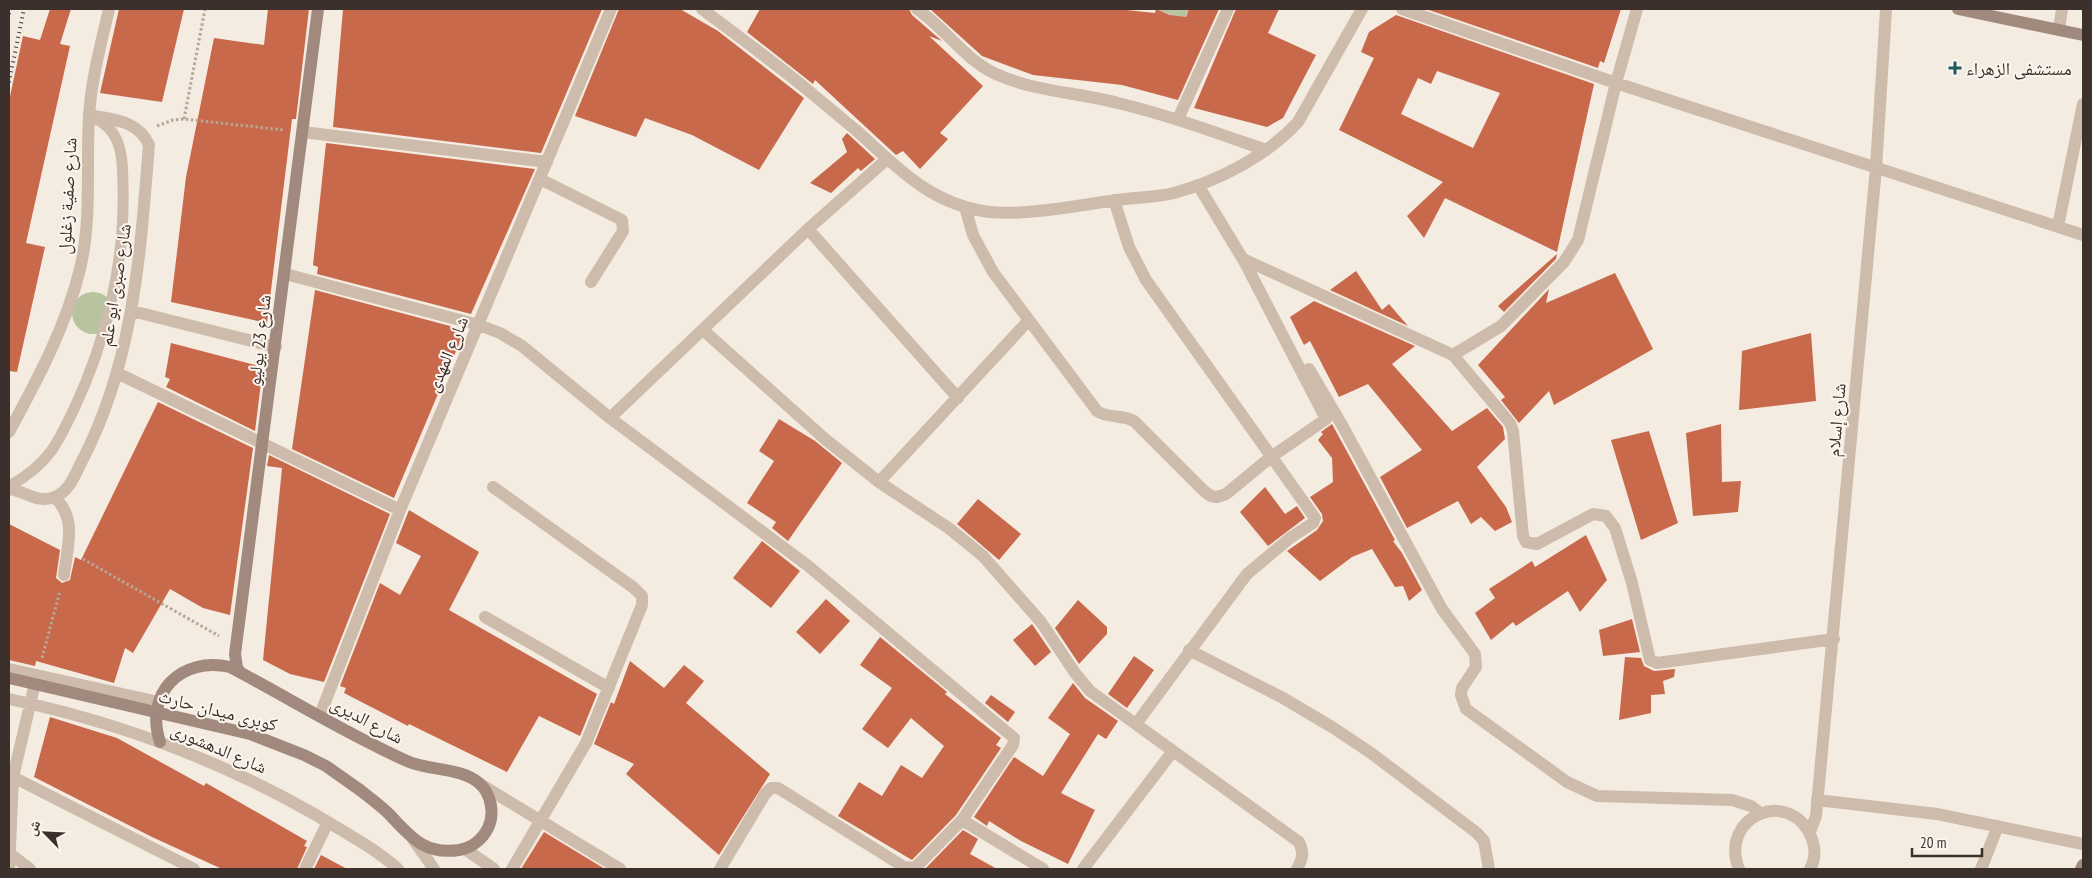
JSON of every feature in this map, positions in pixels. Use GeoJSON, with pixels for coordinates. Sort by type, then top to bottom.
{"type":"FeatureCollection","features":[{"type":"Feature","properties":{"kind":"main road","name":"شارع 23 يوليو"},"geometry":{"type":"LineString","coordinates":[[241,673],[236,661],[237,646],[318,9]]}},
{"type":"Feature","properties":{"kind":"main road"},"geometry":{"type":"LineString","coordinates":[[1958,9],[2083,35]]}},
{"type":"Feature","properties":{"kind":"main road","name":"شارع الديرى"},"geometry":{"type":"LineString","coordinates":[[159,702],[170,682],[192,667],[218,664],[241,673],[379,749],[410,763],[469,776],[480,784]]}},
{"type":"Feature","properties":{"kind":"main road","name":"كوبرى ميدان حارث"},"geometry":{"type":"LineString","coordinates":[[9,678],[250,734],[304,755],[326,766],[360,790],[387,812],[413,839]]}},
{"type":"Feature","properties":{"kind":"main road"},"geometry":{"type":"LineString","coordinates":[[159,702],[155,717],[160,742]]}},
{"type":"Feature","properties":{"kind":"main road"},"geometry":{"type":"LineString","coordinates":[[413,839],[428,848],[446,852],[464,849],[479,841],[488,828],[492,811],[488,795],[480,784]]}},
{"type":"Feature","properties":{"kind":"main road"},"geometry":{"type":"LineString","coordinates":[[2081,869],[2083,865]]}},
{"type":"Feature","properties":{"kind":"street","name":"شارع صفية زغلول"},"geometry":{"type":"LineString","coordinates":[[9,432],[55,342],[80,269],[86,234],[89,115],[95,69],[109,9]]}},
{"type":"Feature","properties":{"kind":"street","name":"شارع المهدى"},"geometry":{"type":"LineString","coordinates":[[320,715],[400,510],[611,9]]}},
{"type":"Feature","properties":{"kind":"street"},"geometry":{"type":"LineString","coordinates":[[702,9],[809,91],[858,132],[886,160],[939,198],[965,207],[990,212],[1017,212],[1173,194],[1226,174],[1266,150],[1287,134],[1298,122],[1362,9]]}},
{"type":"Feature","properties":{"kind":"street"},"geometry":{"type":"LineString","coordinates":[[917,9],[967,54],[994,74],[1032,87],[1116,102],[1178,119],[1266,150]]}},
{"type":"Feature","properties":{"kind":"street"},"geometry":{"type":"LineString","coordinates":[[1178,119],[1228,9]]}},
{"type":"Feature","properties":{"kind":"street"},"geometry":{"type":"LineString","coordinates":[[1402,9],[1616,83],[2083,235]]}},
{"type":"Feature","properties":{"kind":"street"},"geometry":{"type":"LineString","coordinates":[[1453,355],[1501,326],[1564,262],[1578,240],[1616,83],[1638,9]]}},
{"type":"Feature","properties":{"kind":"street","name":"شارع إسلام"},"geometry":{"type":"LineString","coordinates":[[1810,832],[1816,816],[1834,639],[1876,168],[1886,9]]}},
{"type":"Feature","properties":{"kind":"street"},"geometry":{"type":"LineString","coordinates":[[2059,30],[2062,9]]}},
{"type":"Feature","properties":{"kind":"street"},"geometry":{"type":"LineString","coordinates":[[2058,226],[2081,130],[2083,104]]}},
{"type":"Feature","properties":{"kind":"street"},"geometry":{"type":"LineString","coordinates":[[89,115],[125,122],[138,128],[145,136]]}},
{"type":"Feature","properties":{"kind":"street"},"geometry":{"type":"LineString","coordinates":[[303,132],[547,162]]}},
{"type":"Feature","properties":{"kind":"street","name":"شارع صبرى ابو علم"},"geometry":{"type":"LineString","coordinates":[[54,497],[67,488],[89,447],[117,373],[138,277],[149,145],[145,136]]}},
{"type":"Feature","properties":{"kind":"street"},"geometry":{"type":"LineString","coordinates":[[610,418],[808,229],[886,160]]}},
{"type":"Feature","properties":{"kind":"street"},"geometry":{"type":"LineString","coordinates":[[540,179],[622,220],[623,231],[591,282]]}},
{"type":"Feature","properties":{"kind":"street"},"geometry":{"type":"LineString","coordinates":[[1198,185],[1342,425],[1442,609],[1475,654],[1476,667],[1462,688],[1461,695],[1466,710],[1559,776],[1583,791],[1597,796],[1732,800],[1751,806],[1760,813]]}},
{"type":"Feature","properties":{"kind":"street"},"geometry":{"type":"LineString","coordinates":[[1114,200],[1129,247],[1146,280],[1315,518],[1313,523],[1270,552],[1247,574],[1136,724]]}},
{"type":"Feature","properties":{"kind":"street"},"geometry":{"type":"LineString","coordinates":[[965,207],[982,253],[1028,321],[1097,411],[1102,415],[1122,416],[1134,421],[1210,496],[1226,494],[1271,457],[1326,419],[1243,259]]}},
{"type":"Feature","properties":{"kind":"street"},"geometry":{"type":"LineString","coordinates":[[808,229],[958,398]]}},
{"type":"Feature","properties":{"kind":"street"},"geometry":{"type":"LineString","coordinates":[[1243,259],[1453,355],[1510,424],[1513,431],[1523,536],[1526,542],[1537,544],[1593,514],[1601,513],[1611,520],[1628,566],[1650,660],[1657,663],[1834,639]]}},
{"type":"Feature","properties":{"kind":"street"},"geometry":{"type":"LineString","coordinates":[[285,274],[479,325],[500,333],[522,346],[610,418],[807,565],[1012,735],[1013,745],[962,820],[915,868],[909,869],[778,788],[771,788],[720,869]]}},
{"type":"Feature","properties":{"kind":"street"},"geometry":{"type":"LineString","coordinates":[[132,311],[276,347]]}},
{"type":"Feature","properties":{"kind":"street"},"geometry":{"type":"LineString","coordinates":[[879,482],[1028,321]]}},
{"type":"Feature","properties":{"kind":"street"},"geometry":{"type":"LineString","coordinates":[[703,330],[826,439],[879,482],[950,529],[983,556],[1041,622],[1075,673],[1090,691],[1299,842],[1303,851],[1302,860],[1297,869]]}},
{"type":"Feature","properties":{"kind":"street"},"geometry":{"type":"LineString","coordinates":[[117,373],[263,446],[400,510]]}},
{"type":"Feature","properties":{"kind":"street"},"geometry":{"type":"LineString","coordinates":[[494,487],[642,596],[642,605],[610,688],[586,743],[512,869]]}},
{"type":"Feature","properties":{"kind":"street"},"geometry":{"type":"LineString","coordinates":[[9,488],[25,493],[34,499],[54,497],[68,516],[70,526],[64,575]]}},
{"type":"Feature","properties":{"kind":"street"},"geometry":{"type":"LineString","coordinates":[[485,617],[610,688]]}},
{"type":"Feature","properties":{"kind":"street"},"geometry":{"type":"LineString","coordinates":[[1189,650],[1283,698],[1371,753],[1477,832],[1484,841],[1488,869]]}},
{"type":"Feature","properties":{"kind":"street"},"geometry":{"type":"LineString","coordinates":[[9,669],[159,702]]}},
{"type":"Feature","properties":{"kind":"street"},"geometry":{"type":"LineString","coordinates":[[9,869],[13,777],[38,676]]}},
{"type":"Feature","properties":{"kind":"street","name":"شارع الدهشورى"},"geometry":{"type":"LineString","coordinates":[[9,699],[160,742],[214,762],[264,785],[360,840],[398,869]]}},
{"type":"Feature","properties":{"kind":"street"},"geometry":{"type":"LineString","coordinates":[[1083,869],[1173,751]]}},
{"type":"Feature","properties":{"kind":"street"},"geometry":{"type":"LineString","coordinates":[[13,777],[194,869]]}},
{"type":"Feature","properties":{"kind":"street","name":"شارع الديرى"},"geometry":{"type":"LineString","coordinates":[[480,784],[620,869]]}},
{"type":"Feature","properties":{"kind":"street"},"geometry":{"type":"LineString","coordinates":[[1817,800],[1938,814],[2083,844]]}},
{"type":"Feature","properties":{"kind":"street"},"geometry":{"type":"LineString","coordinates":[[1739,869],[1734,848],[1737,837],[1746,823],[1760,813],[1783,812],[1803,823],[1810,832],[1814,854],[1810,869]]}},
{"type":"Feature","properties":{"kind":"street"},"geometry":{"type":"LineString","coordinates":[[962,820],[1043,869]]}},
{"type":"Feature","properties":{"kind":"street"},"geometry":{"type":"LineString","coordinates":[[304,869],[328,822]]}},
{"type":"Feature","properties":{"kind":"street"},"geometry":{"type":"LineString","coordinates":[[1982,869],[1998,826]]}},
{"type":"Feature","properties":{"kind":"street","name":"كوبرى ميدان حارث"},"geometry":{"type":"LineString","coordinates":[[413,839],[434,869]]}},
{"type":"Feature","properties":{"kind":"street"},"geometry":{"type":"LineString","coordinates":[[464,849],[494,869]]}},
{"type":"Feature","properties":{"kind":"street"},"geometry":{"type":"LineString","coordinates":[[9,854],[30,869]]}},
{"type":"Feature","properties":{"kind":"lane"},"geometry":{"type":"LineString","coordinates":[[9,488],[41,462],[62,434],[91,368],[110,304],[121,239],[124,206],[123,157],[114,134],[98,119],[89,115]]}},
{"type":"Feature","properties":{"kind":"path"},"geometry":{"type":"LineString","coordinates":[[184,119],[205,9]]}},
{"type":"Feature","properties":{"kind":"path"},"geometry":{"type":"LineString","coordinates":[[145,136],[164,123],[184,119],[303,132]]}},
{"type":"Feature","properties":{"kind":"path"},"geometry":{"type":"LineString","coordinates":[[67,550],[237,646]]}},
{"type":"Feature","properties":{"kind":"path"},"geometry":{"type":"LineString","coordinates":[[38,676],[64,575]]}},
{"type":"Feature","properties":{"kind":"green space"},"geometry":{"type":"Polygon","coordinates":[[[1156,9],[1189,9],[1184,20],[1156,9]]]}},
{"type":"Feature","properties":{"kind":"green space"},"geometry":{"type":"Polygon","coordinates":[[[93,292],[108,298],[114,313],[108,328],[93,334],[78,328],[72,313],[78,298],[93,292]]]}},
{"type":"Feature","properties":{"kind":"building"},"geometry":{"type":"Polygon","coordinates":[[[50,9],[71,9],[60,44],[70,46],[26,243],[45,247],[17,372],[9,371],[9,101],[23,36],[40,40],[50,9]]]}},
{"type":"Feature","properties":{"kind":"building"},"geometry":{"type":"Polygon","coordinates":[[[119,9],[184,9],[162,102],[100,93],[119,9]]]}},
{"type":"Feature","properties":{"kind":"building"},"geometry":{"type":"Polygon","coordinates":[[[268,9],[309,9],[296,119],[292,119],[267,323],[171,302],[186,177],[214,38],[264,45],[268,9]]]}},
{"type":"Feature","properties":{"kind":"building"},"geometry":{"type":"Polygon","coordinates":[[[343,9],[602,9],[541,153],[333,127],[343,9]]]}},
{"type":"Feature","properties":{"kind":"building"},"geometry":{"type":"Polygon","coordinates":[[[619,9],[680,9],[718,31],[804,98],[759,170],[692,135],[645,118],[636,137],[575,116],[619,9]]]}},
{"type":"Feature","properties":{"kind":"building"},"geometry":{"type":"Polygon","coordinates":[[[760,9],[909,9],[912,15],[942,41],[929,36],[983,86],[940,133],[948,139],[920,169],[903,151],[896,155],[815,80],[813,84],[747,32],[760,9]]]}},
{"type":"Feature","properties":{"kind":"building"},"geometry":{"type":"Polygon","coordinates":[[[930,9],[1117,9],[1155,13],[1156,9],[1170,15],[1186,17],[1189,9],[1219,9],[1178,100],[1122,85],[1033,75],[982,56],[930,9]]]}},
{"type":"Feature","properties":{"kind":"building"},"geometry":{"type":"Polygon","coordinates":[[[1236,9],[1279,9],[1268,33],[1316,55],[1283,118],[1267,127],[1194,108],[1236,9]]]}},
{"type":"Feature","properties":{"kind":"building"},"geometry":{"type":"Polygon","coordinates":[[[1426,9],[1621,9],[1604,63],[1600,61],[1598,68],[1426,9]]]}},
{"type":"Feature","properties":{"kind":"building"},"geometry":{"type":"Polygon","coordinates":[[[1396,15],[1594,84],[1557,252],[1445,198],[1424,238],[1407,216],[1443,182],[1339,130],[1374,58],[1361,52],[1369,32],[1396,15]],[[1437,71],[1431,84],[1418,78],[1401,114],[1473,148],[1500,93],[1437,71]]]}},
{"type":"Feature","properties":{"kind":"building"},"geometry":{"type":"Polygon","coordinates":[[[847,133],[875,159],[861,171],[858,168],[831,193],[810,183],[847,152],[842,139],[847,133]]]}},
{"type":"Feature","properties":{"kind":"building"},"geometry":{"type":"Polygon","coordinates":[[[326,143],[535,169],[471,314],[317,274],[318,267],[313,265],[326,143]]]}},
{"type":"Feature","properties":{"kind":"building"},"geometry":{"type":"Polygon","coordinates":[[[1557,254],[1556,259],[1504,312],[1498,306],[1557,254]]]}},
{"type":"Feature","properties":{"kind":"building"},"geometry":{"type":"Polygon","coordinates":[[[1356,271],[1382,310],[1389,304],[1408,326],[1330,290],[1356,271]]]}},
{"type":"Feature","properties":{"kind":"building"},"geometry":{"type":"Polygon","coordinates":[[[1615,273],[1653,349],[1554,405],[1549,391],[1519,423],[1501,400],[1505,397],[1478,365],[1549,289],[1546,303],[1615,273]]]}},
{"type":"Feature","properties":{"kind":"building"},"geometry":{"type":"Polygon","coordinates":[[[315,290],[465,330],[394,498],[292,449],[315,290]]]}},
{"type":"Feature","properties":{"kind":"building"},"geometry":{"type":"Polygon","coordinates":[[[1314,301],[1415,346],[1392,364],[1452,431],[1487,408],[1503,427],[1505,439],[1477,467],[1506,507],[1512,522],[1495,531],[1481,517],[1471,524],[1458,501],[1407,528],[1380,477],[1422,450],[1368,384],[1339,397],[1310,341],[1304,345],[1290,317],[1314,301]]]}},
{"type":"Feature","properties":{"kind":"building"},"geometry":{"type":"Polygon","coordinates":[[[1811,333],[1816,401],[1739,410],[1742,351],[1811,333]]]}},
{"type":"Feature","properties":{"kind":"building"},"geometry":{"type":"Polygon","coordinates":[[[171,343],[263,367],[255,431],[166,387],[170,379],[165,377],[171,343]]]}},
{"type":"Feature","properties":{"kind":"building"},"geometry":{"type":"Polygon","coordinates":[[[158,402],[253,448],[230,615],[203,608],[170,589],[133,653],[125,648],[114,683],[36,661],[35,666],[9,660],[9,524],[60,550],[56,578],[62,583],[70,580],[75,557],[81,560],[158,402]]]}},
{"type":"Feature","properties":{"kind":"building"},"geometry":{"type":"Polygon","coordinates":[[[779,419],[815,441],[842,463],[788,541],[772,528],[776,522],[747,503],[774,461],[759,451],[779,419]]]}},
{"type":"Feature","properties":{"kind":"building"},"geometry":{"type":"Polygon","coordinates":[[[1332,424],[1395,540],[1393,541],[1402,553],[1422,590],[1409,601],[1403,586],[1395,587],[1372,549],[1352,557],[1320,581],[1287,551],[1317,530],[1323,521],[1322,514],[1310,497],[1333,482],[1332,458],[1318,440],[1323,434],[1321,432],[1332,424]]]}},
{"type":"Feature","properties":{"kind":"building"},"geometry":{"type":"Polygon","coordinates":[[[1721,424],[1722,482],[1741,481],[1738,512],[1693,516],[1686,433],[1721,424]]]}},
{"type":"Feature","properties":{"kind":"building"},"geometry":{"type":"Polygon","coordinates":[[[1649,431],[1678,523],[1641,540],[1611,440],[1649,431]]]}},
{"type":"Feature","properties":{"kind":"building"},"geometry":{"type":"Polygon","coordinates":[[[269,455],[390,514],[324,682],[290,674],[263,660],[282,468],[267,466],[269,455]]]}},
{"type":"Feature","properties":{"kind":"building"},"geometry":{"type":"Polygon","coordinates":[[[1265,487],[1285,514],[1297,506],[1305,518],[1268,546],[1240,512],[1265,487]]]}},
{"type":"Feature","properties":{"kind":"building"},"geometry":{"type":"Polygon","coordinates":[[[978,499],[1021,534],[999,560],[957,524],[978,499]]]}},
{"type":"Feature","properties":{"kind":"building"},"geometry":{"type":"Polygon","coordinates":[[[409,510],[479,552],[449,610],[597,694],[580,736],[539,716],[507,772],[409,724],[408,726],[344,693],[346,688],[340,686],[380,583],[400,595],[421,556],[396,543],[409,510]]]}},
{"type":"Feature","properties":{"kind":"building"},"geometry":{"type":"Polygon","coordinates":[[[1586,535],[1607,580],[1580,612],[1568,591],[1516,626],[1513,622],[1491,640],[1475,613],[1495,598],[1489,589],[1532,561],[1535,567],[1586,535]]]}},
{"type":"Feature","properties":{"kind":"building"},"geometry":{"type":"Polygon","coordinates":[[[762,541],[800,571],[771,608],[733,578],[762,541]]]}},
{"type":"Feature","properties":{"kind":"building"},"geometry":{"type":"Polygon","coordinates":[[[826,599],[850,621],[820,654],[796,632],[826,599]]]}},
{"type":"Feature","properties":{"kind":"building"},"geometry":{"type":"Polygon","coordinates":[[[1078,600],[1107,627],[1107,634],[1079,664],[1055,628],[1078,600]]]}},
{"type":"Feature","properties":{"kind":"building"},"geometry":{"type":"Polygon","coordinates":[[[1632,619],[1640,652],[1603,656],[1599,630],[1632,619]]]}},
{"type":"Feature","properties":{"kind":"building"},"geometry":{"type":"Polygon","coordinates":[[[1032,624],[1051,652],[1035,666],[1013,640],[1032,624]]]}},
{"type":"Feature","properties":{"kind":"building"},"geometry":{"type":"Polygon","coordinates":[[[880,637],[947,692],[945,694],[1001,738],[996,745],[1001,748],[956,815],[912,860],[838,816],[859,782],[882,796],[901,765],[922,778],[944,746],[911,718],[888,748],[862,729],[892,688],[860,665],[880,637]]]}},
{"type":"Feature","properties":{"kind":"building"},"geometry":{"type":"Polygon","coordinates":[[[1134,656],[1154,670],[1127,708],[1108,694],[1134,656]]]}},
{"type":"Feature","properties":{"kind":"building"},"geometry":{"type":"Polygon","coordinates":[[[1625,657],[1641,658],[1644,666],[1654,671],[1675,669],[1674,677],[1663,681],[1665,694],[1651,695],[1651,713],[1619,720],[1625,657]]]}},
{"type":"Feature","properties":{"kind":"building"},"geometry":{"type":"Polygon","coordinates":[[[630,661],[664,688],[684,665],[704,681],[686,703],[770,774],[719,855],[626,774],[634,764],[594,744],[611,702],[614,704],[630,661]]]}},
{"type":"Feature","properties":{"kind":"building"},"geometry":{"type":"Polygon","coordinates":[[[1073,683],[1085,698],[1118,721],[1106,739],[1098,734],[1061,793],[1095,810],[1068,864],[1021,841],[989,821],[987,826],[974,817],[1014,757],[1043,776],[1070,734],[1048,718],[1073,683]]]}},
{"type":"Feature","properties":{"kind":"building"},"geometry":{"type":"Polygon","coordinates":[[[991,695],[1015,712],[1008,722],[985,703],[991,695]]]}},
{"type":"Feature","properties":{"kind":"building"},"geometry":{"type":"Polygon","coordinates":[[[50,717],[117,738],[204,786],[206,783],[307,841],[304,846],[307,847],[297,869],[222,869],[152,837],[34,777],[50,717]]]}},
{"type":"Feature","properties":{"kind":"building"},"geometry":{"type":"Polygon","coordinates":[[[963,830],[978,839],[970,854],[997,869],[925,869],[963,830]]]}},
{"type":"Feature","properties":{"kind":"building"},"geometry":{"type":"Polygon","coordinates":[[[544,832],[605,869],[521,869],[544,832]]]}},
{"type":"Feature","properties":{"kind":"building"},"geometry":{"type":"Polygon","coordinates":[[[321,855],[347,869],[314,869],[321,855]]]}},
{"type":"Feature","properties":{"kind":"railway"},"geometry":{"type":"LineString","coordinates":[[9,14],[10,9]]}},
{"type":"Feature","properties":{"kind":"railway"},"geometry":{"type":"LineString","coordinates":[[9,82],[24,9]]}},
{"type":"Feature","properties":{"kind":"place","name":"مستشفى الزهراء"},"geometry":{"type":"Point","coordinates":[1955,68]}}]}
